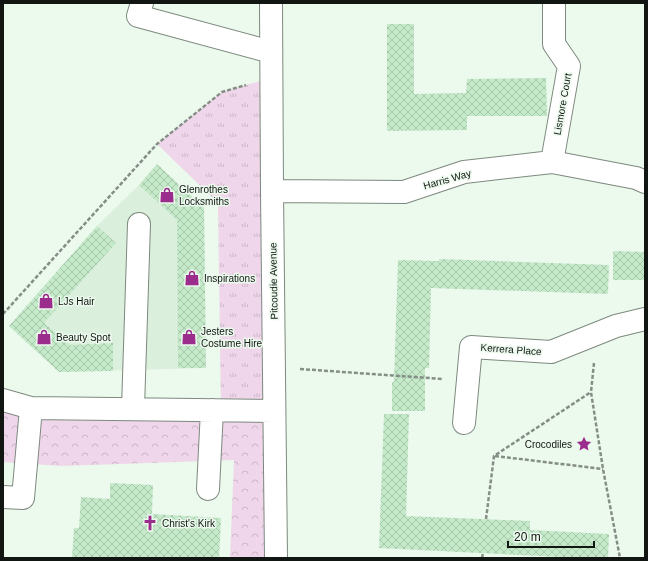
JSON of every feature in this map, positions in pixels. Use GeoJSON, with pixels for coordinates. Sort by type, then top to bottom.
{"type":"FeatureCollection","features":[{"type":"Feature","properties":{"kind":"street"},"geometry":{"type":"LineString","coordinates":[[142,3],[138,16],[271,52]]}},
{"type":"Feature","properties":{"kind":"street","name":"Pitcoudie Avenue"},"geometry":{"type":"LineString","coordinates":[[271,3],[276,558]]}},
{"type":"Feature","properties":{"kind":"street","name":"Lismore Court"},"geometry":{"type":"LineString","coordinates":[[552,162],[569,66],[554,44],[554,3]]}},
{"type":"Feature","properties":{"kind":"street","name":"Harris Way"},"geometry":{"type":"LineString","coordinates":[[272,191],[404,192],[464,172],[552,162],[636,178],[645,182]]}},
{"type":"Feature","properties":{"kind":"street"},"geometry":{"type":"LineString","coordinates":[[133,408],[138,224]]}},
{"type":"Feature","properties":{"kind":"street","name":"Kerrera Place"},"geometry":{"type":"LineString","coordinates":[[464,423],[471,347],[551,352],[616,326],[645,320]]}},
{"type":"Feature","properties":{"kind":"street"},"geometry":{"type":"LineString","coordinates":[[3,400],[31,408],[133,408],[274,411]]}},
{"type":"Feature","properties":{"kind":"street"},"geometry":{"type":"LineString","coordinates":[[3,497],[23,498],[31,408]]}},
{"type":"Feature","properties":{"kind":"street"},"geometry":{"type":"LineString","coordinates":[[208,489],[212,410]]}},
{"type":"Feature","properties":{"kind":"path"},"geometry":{"type":"LineString","coordinates":[[3,314],[157,144],[222,92],[271,78]]}},
{"type":"Feature","properties":{"kind":"path"},"geometry":{"type":"LineString","coordinates":[[598,333],[591,392],[603,469],[620,558]]}},
{"type":"Feature","properties":{"kind":"path"},"geometry":{"type":"LineString","coordinates":[[274,368],[468,380]]}},
{"type":"Feature","properties":{"kind":"path"},"geometry":{"type":"LineString","coordinates":[[486,519],[494,456],[591,392]]}},
{"type":"Feature","properties":{"kind":"path"},"geometry":{"type":"LineString","coordinates":[[494,456],[603,469]]}},
{"type":"Feature","properties":{"kind":"path"},"geometry":{"type":"LineString","coordinates":[[482,553],[482,558]]}},
{"type":"Feature","properties":{"kind":"shaded area"},"geometry":{"type":"Polygon","coordinates":[[[157,164],[204,208],[206,368],[59,372],[9,326],[97,226],[139,185],[157,164]]]}},
{"type":"Feature","properties":{"kind":"green space"},"geometry":{"type":"Polygon","coordinates":[[[271,78],[274,411],[221,410],[218,203],[157,144],[222,92],[271,78]]]}},
{"type":"Feature","properties":{"kind":"green space"},"geometry":{"type":"Polygon","coordinates":[[[3,400],[274,411],[276,558],[230,558],[234,460],[61,466],[3,462],[3,400]]]}},
{"type":"Feature","properties":{"kind":"building"},"geometry":{"type":"Polygon","coordinates":[[[387,24],[414,24],[414,94],[466,93],[467,79],[546,78],[547,116],[467,116],[467,130],[387,131],[387,24]]]}},
{"type":"Feature","properties":{"kind":"building"},"geometry":{"type":"Polygon","coordinates":[[[157,164],[204,208],[206,368],[178,368],[177,220],[139,185],[157,164]]]}},
{"type":"Feature","properties":{"kind":"building"},"geometry":{"type":"Polygon","coordinates":[[[97,226],[116,243],[44,323],[70,345],[113,343],[113,371],[59,372],[9,326],[97,226]]]}},
{"type":"Feature","properties":{"kind":"building"},"geometry":{"type":"Polygon","coordinates":[[[613,251],[645,252],[645,280],[613,280],[613,251]]]}},
{"type":"Feature","properties":{"kind":"building"},"geometry":{"type":"Polygon","coordinates":[[[439,259],[609,265],[608,294],[431,288],[429,368],[425,368],[425,411],[392,411],[398,260],[439,261],[439,259]]]}},
{"type":"Feature","properties":{"kind":"building"},"geometry":{"type":"Polygon","coordinates":[[[384,414],[409,414],[406,516],[530,521],[530,530],[609,534],[608,558],[379,548],[384,414]]]}},
{"type":"Feature","properties":{"kind":"building","name":"Christ's Kirk"},"geometry":{"type":"Polygon","coordinates":[[[110,483],[153,485],[152,514],[221,518],[219,558],[72,558],[74,528],[79,528],[81,497],[110,499],[110,483]]]}},
{"type":"Feature","properties":{"kind":"place","name":"Glenrothes Locksmiths"},"geometry":{"type":"Point","coordinates":[167,195]}},
{"type":"Feature","properties":{"kind":"place","name":"Inspirations"},"geometry":{"type":"Point","coordinates":[192,278]}},
{"type":"Feature","properties":{"kind":"place","name":"LJs Hair"},"geometry":{"type":"Point","coordinates":[46,301]}},
{"type":"Feature","properties":{"kind":"place","name":"Beauty Spot"},"geometry":{"type":"Point","coordinates":[44,337]}},
{"type":"Feature","properties":{"kind":"place","name":"Jesters Costume Hire"},"geometry":{"type":"Point","coordinates":[189,337]}},
{"type":"Feature","properties":{"kind":"place","name":"Crocodiles"},"geometry":{"type":"Point","coordinates":[584,444]}},
{"type":"Feature","properties":{"kind":"place","name":"Christ's Kirk"},"geometry":{"type":"Point","coordinates":[150,523]}}]}
